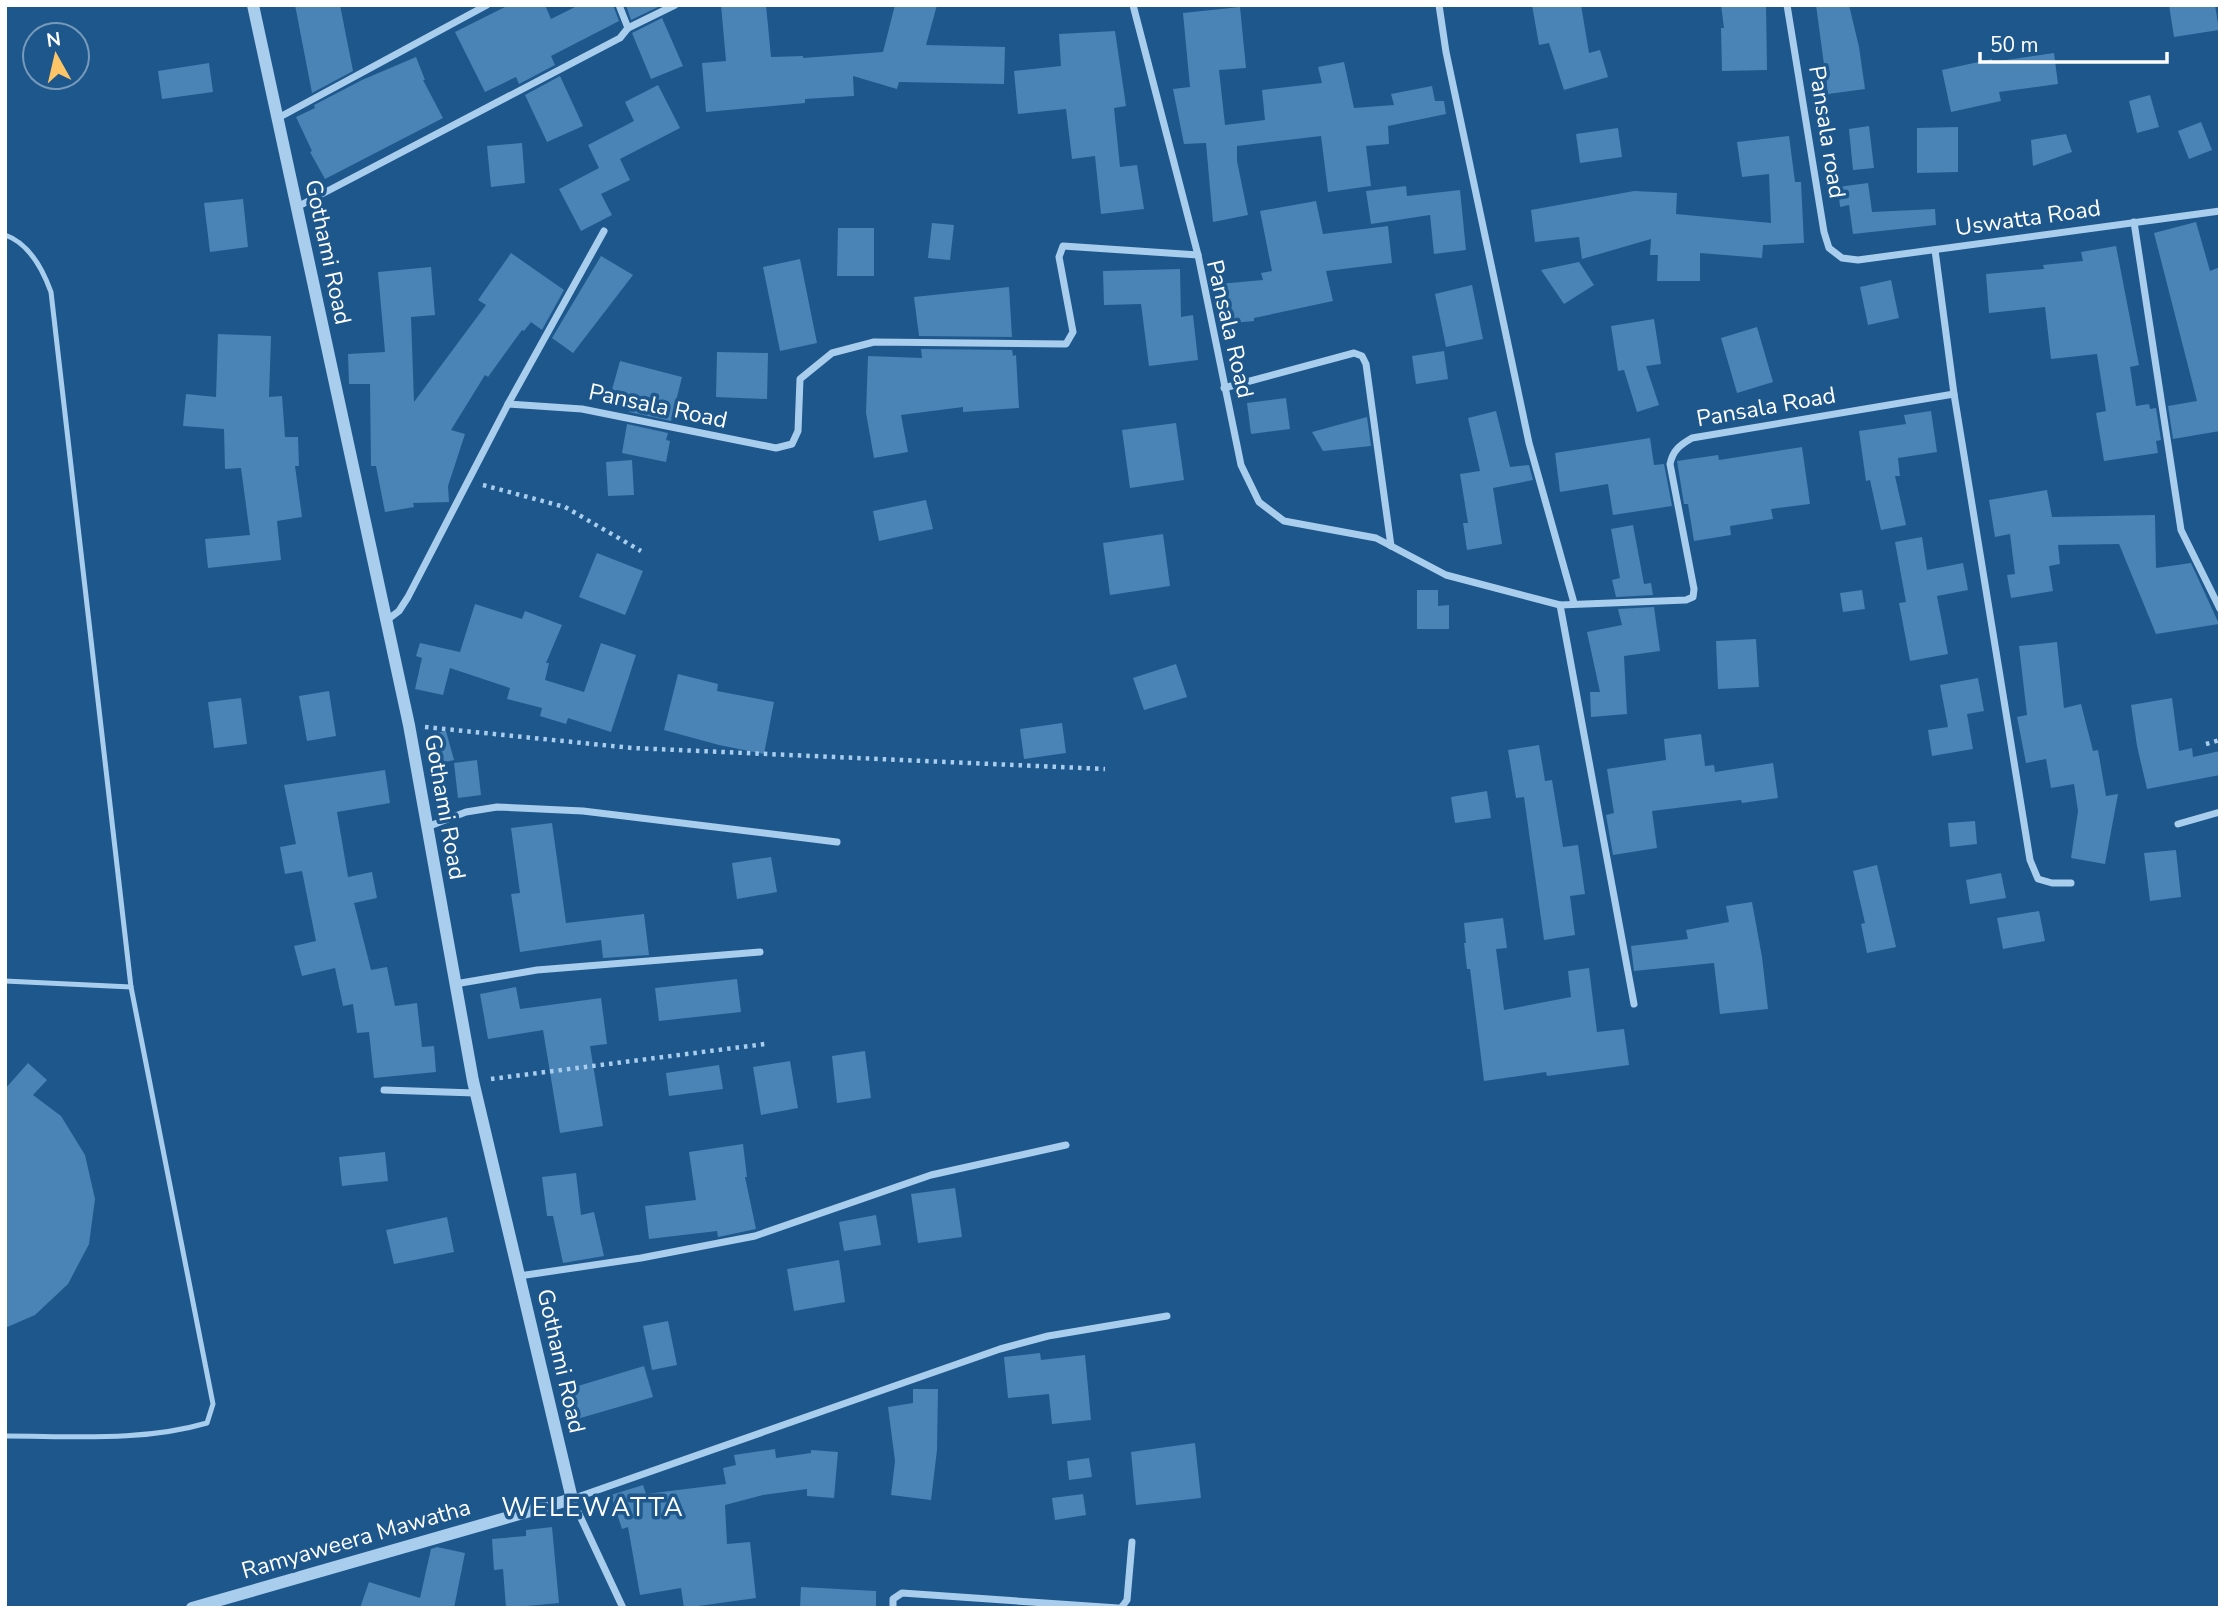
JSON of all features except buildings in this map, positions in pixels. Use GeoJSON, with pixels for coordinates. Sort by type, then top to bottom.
{"type":"FeatureCollection","features":[{"type":"Feature","properties":{"kind":"street","name":"Gothami Road"},"geometry":{"type":"LineString","coordinates":[[253,5],[409,725],[474,1087],[572,1499],[623,1608]]}},
{"type":"Feature","properties":{"kind":"street"},"geometry":{"type":"LineString","coordinates":[[278,118],[487,5]]}},
{"type":"Feature","properties":{"kind":"street"},"geometry":{"type":"LineString","coordinates":[[619,5],[628,28]]}},
{"type":"Feature","properties":{"kind":"street"},"geometry":{"type":"LineString","coordinates":[[297,207],[620,37],[628,28],[675,5]]}},
{"type":"Feature","properties":{"kind":"street"},"geometry":{"type":"LineString","coordinates":[[1133,5],[1198,255]]}},
{"type":"Feature","properties":{"kind":"street"},"geometry":{"type":"LineString","coordinates":[[1439,5],[1446,52],[1529,443],[1574,603]]}},
{"type":"Feature","properties":{"kind":"street","name":"Pansala road"},"geometry":{"type":"LineString","coordinates":[[1787,5],[1824,232],[1829,248],[1842,258]]}},
{"type":"Feature","properties":{"kind":"street","name":"Uswatta Road"},"geometry":{"type":"LineString","coordinates":[[1842,258],[1858,260],[2220,211]]}},
{"type":"Feature","properties":{"kind":"street"},"geometry":{"type":"LineString","coordinates":[[2134,222],[2181,530],[2220,609]]}},
{"type":"Feature","properties":{"kind":"street"},"geometry":{"type":"LineString","coordinates":[[387,620],[399,611],[408,597],[508,404],[604,232]]}},
{"type":"Feature","properties":{"kind":"street","name":"Pansala Road"},"geometry":{"type":"LineString","coordinates":[[508,404],[582,409],[776,448],[792,444],[799,431],[800,379],[832,353],[874,342],[1066,344],[1073,332],[1059,257],[1063,246],[1198,255],[1241,465],[1259,502],[1284,521],[1376,538],[1446,575],[1560,605],[1686,600],[1693,597],[1694,589],[1670,464],[1672,455],[1679,446],[1692,438],[1954,394]]}},
{"type":"Feature","properties":{"kind":"street"},"geometry":{"type":"LineString","coordinates":[[1935,250],[1954,394],[2030,859],[2038,879],[2052,883],[2071,883]]}},
{"type":"Feature","properties":{"kind":"street"},"geometry":{"type":"LineString","coordinates":[[1224,388],[1354,353],[1362,356],[1366,364],[1391,546]]}},
{"type":"Feature","properties":{"kind":"street"},"geometry":{"type":"LineString","coordinates":[[1560,605],[1634,1004]]}},
{"type":"Feature","properties":{"kind":"street"},"geometry":{"type":"LineString","coordinates":[[427,827],[466,812],[497,807],[583,811],[837,842]]}},
{"type":"Feature","properties":{"kind":"street"},"geometry":{"type":"LineString","coordinates":[[2178,824],[2220,812]]}},
{"type":"Feature","properties":{"kind":"street"},"geometry":{"type":"LineString","coordinates":[[455,984],[537,970],[760,951]]}},
{"type":"Feature","properties":{"kind":"street"},"geometry":{"type":"LineString","coordinates":[[384,1090],[474,1087]]}},
{"type":"Feature","properties":{"kind":"street"},"geometry":{"type":"LineString","coordinates":[[519,1276],[641,1258],[755,1236],[931,1175],[1066,1145]]}},
{"type":"Feature","properties":{"kind":"street"},"geometry":{"type":"LineString","coordinates":[[572,1499],[1000,1349],[1048,1336],[1167,1317]]}},
{"type":"Feature","properties":{"kind":"street","name":"Ramyaweera Mawatha"},"geometry":{"type":"LineString","coordinates":[[192,1608],[572,1499]]}},
{"type":"Feature","properties":{"kind":"street"},"geometry":{"type":"LineString","coordinates":[[892,1608],[893,1599],[902,1593],[1119,1608],[1127,1600],[1132,1542]]}},
{"type":"Feature","properties":{"kind":"lane"},"geometry":{"type":"LineString","coordinates":[[5,235],[14,238],[42,267],[51,292],[131,987],[213,1404],[206,1423],[184,1429],[136,1435],[5,1436]]}},
{"type":"Feature","properties":{"kind":"lane"},"geometry":{"type":"LineString","coordinates":[[5,981],[131,987]]}},
{"type":"Feature","properties":{"kind":"path"},"geometry":{"type":"LineString","coordinates":[[468,481],[565,507],[641,551]]}},
{"type":"Feature","properties":{"kind":"path"},"geometry":{"type":"LineString","coordinates":[[409,725],[632,748],[1105,769]]}},
{"type":"Feature","properties":{"kind":"path"},"geometry":{"type":"LineString","coordinates":[[2206,744],[2220,740]]}},
{"type":"Feature","properties":{"kind":"path"},"geometry":{"type":"LineString","coordinates":[[474,1087],[765,1044]]}},
{"type":"Feature","properties":{"kind":"district","name":"WELEWATTA"},"geometry":{"type":"Point","coordinates":[593,1507]}}]}
